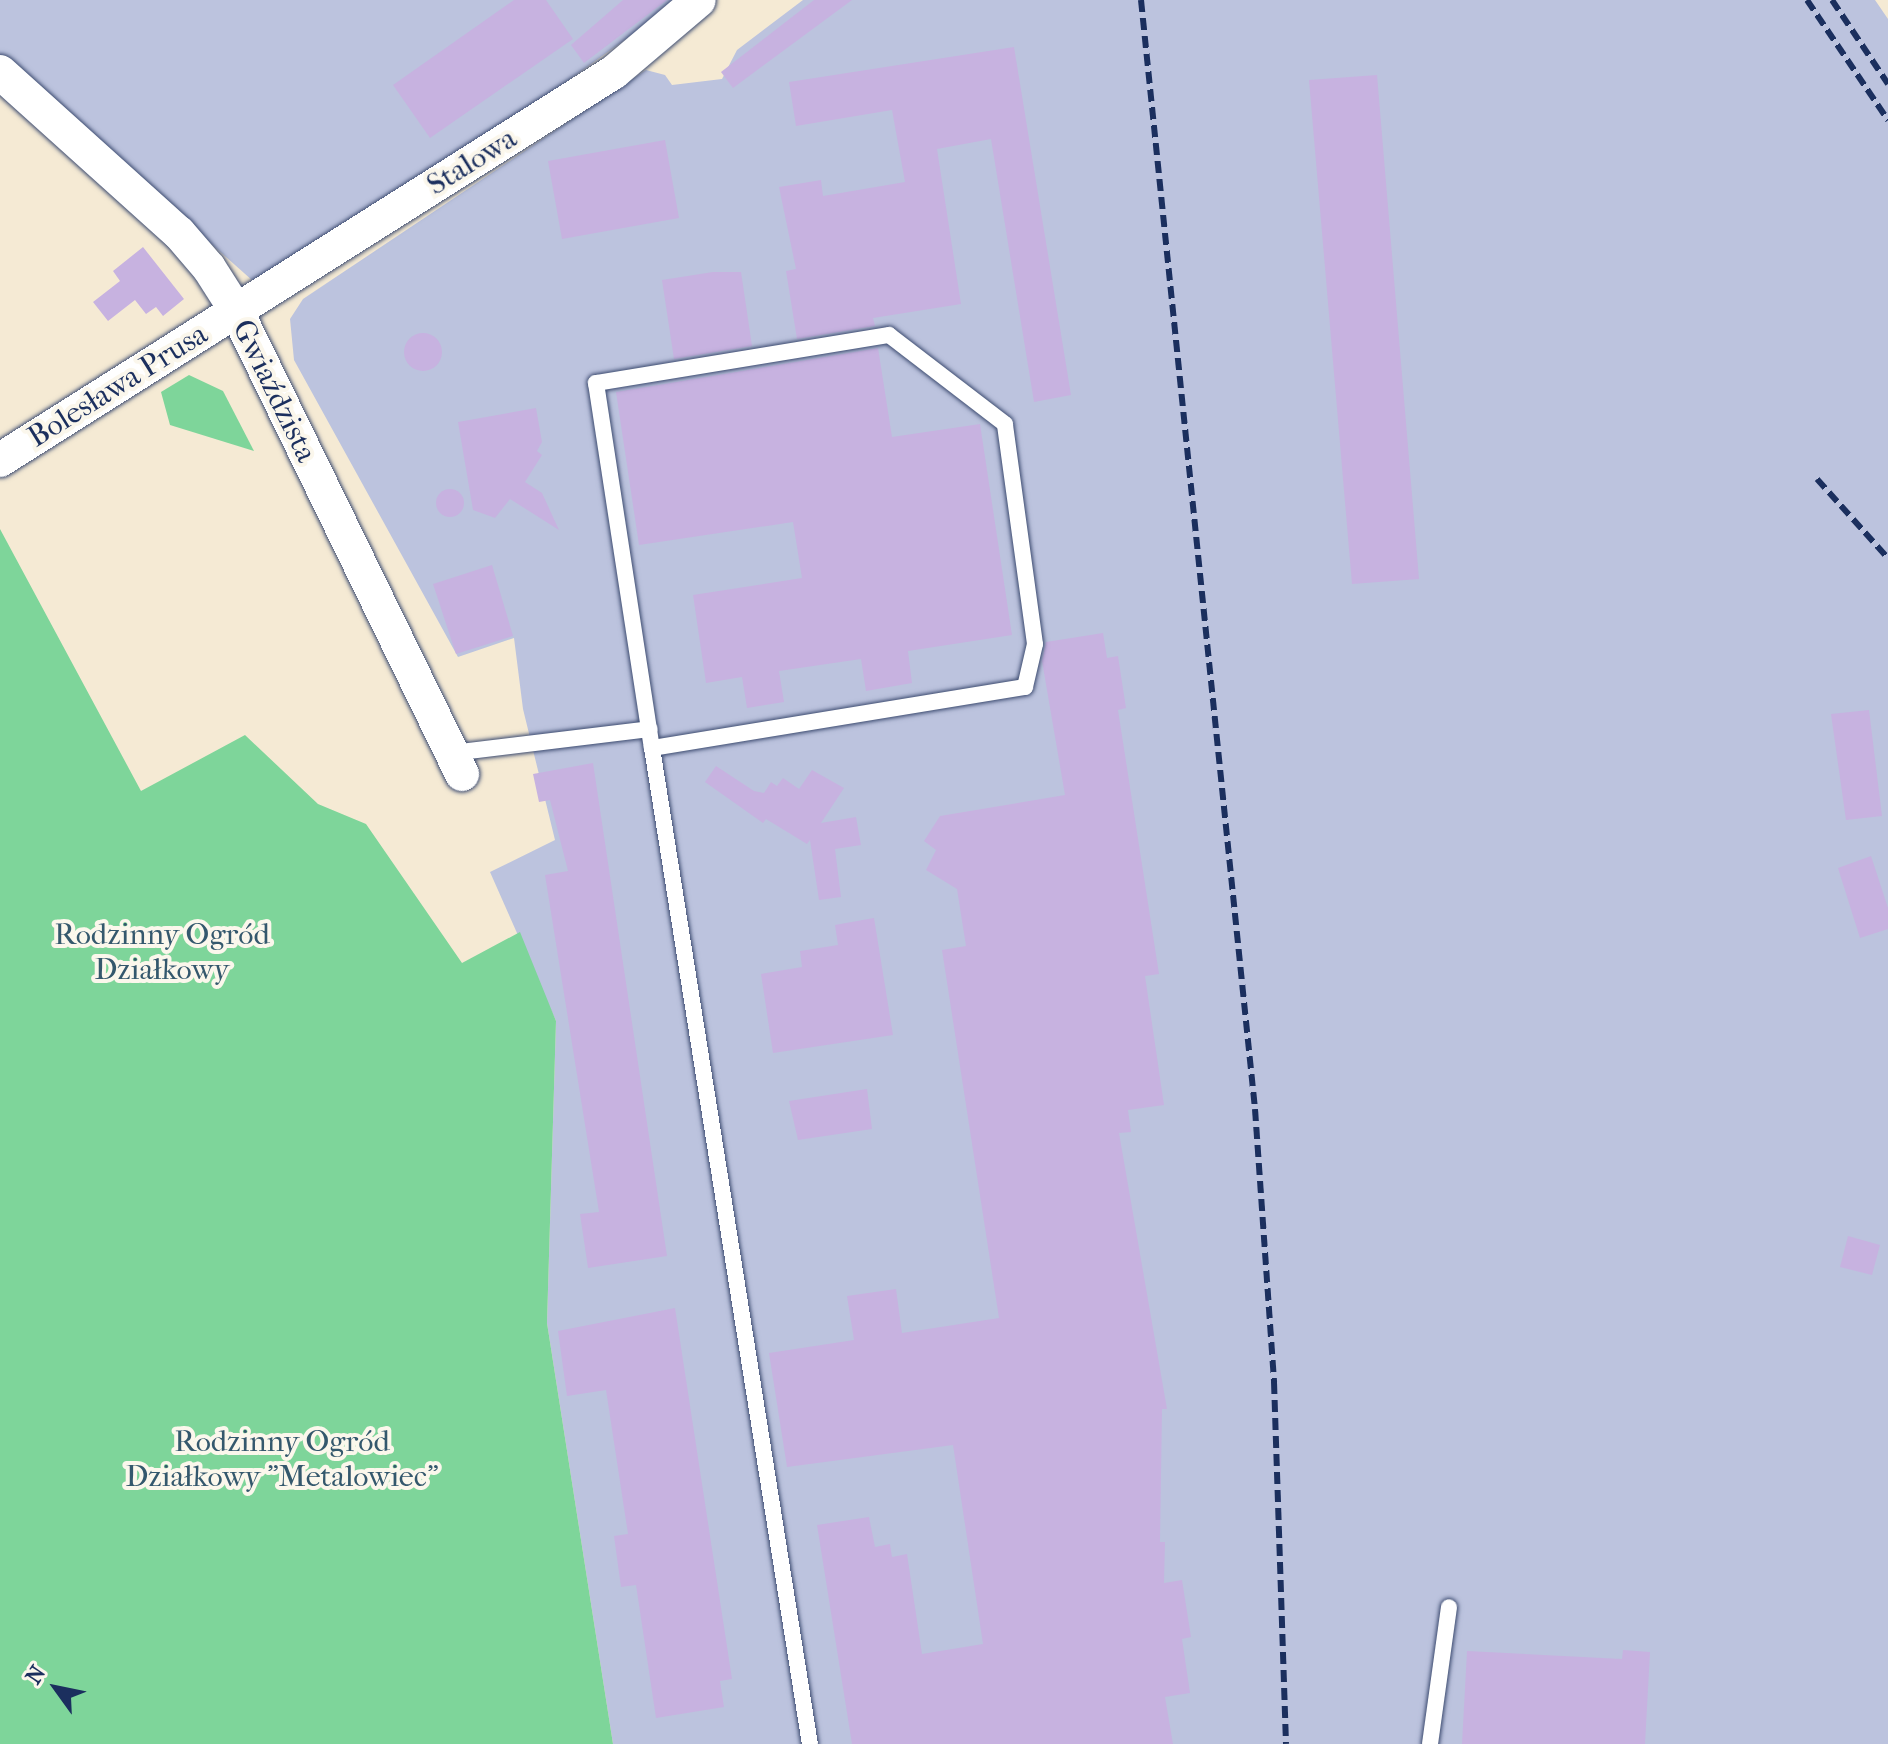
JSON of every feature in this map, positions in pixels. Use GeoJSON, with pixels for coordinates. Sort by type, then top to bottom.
{"type":"FeatureCollection","features":[{"type":"Feature","properties":{"kind":"street","name":"Stalowa"},"geometry":{"type":"LineString","coordinates":[[237,312],[614,72],[699,0]]}},
{"type":"Feature","properties":{"kind":"street","name":"Gwiaździsta"},"geometry":{"type":"LineString","coordinates":[[0,72],[179,233],[237,312],[457,764]]}},
{"type":"Feature","properties":{"kind":"street","name":"Bolesława Prusa"},"geometry":{"type":"LineString","coordinates":[[0,460],[237,312]]}},
{"type":"Feature","properties":{"kind":"lane"},"geometry":{"type":"LineString","coordinates":[[652,748],[1025,687],[1035,644],[1005,424],[889,335],[596,383],[652,748],[810,1744]]}},
{"type":"Feature","properties":{"kind":"lane"},"geometry":{"type":"LineString","coordinates":[[457,764],[650,729]]}},
{"type":"Feature","properties":{"kind":"lane"},"geometry":{"type":"LineString","coordinates":[[1430,1744],[1449,1607]]}},
{"type":"Feature","properties":{"kind":"shaded area"},"geometry":{"type":"Polygon","coordinates":[[[0,0],[680,0],[541,100],[253,281],[0,56],[0,0]]]}},
{"type":"Feature","properties":{"kind":"shaded area"},"geometry":{"type":"Polygon","coordinates":[[[803,0],[1875,0],[1888,19],[1888,1744],[613,1744],[547,1323],[556,1021],[490,872],[555,840],[523,709],[514,638],[458,657],[294,360],[290,319],[303,299],[646,70],[665,75],[672,85],[722,79],[737,50],[803,0]]]}},
{"type":"Feature","properties":{"kind":"green space"},"geometry":{"type":"Polygon","coordinates":[[[189,375],[223,391],[254,451],[170,425],[161,392],[189,375]]]}},
{"type":"Feature","properties":{"kind":"green space","name":"Rodzinny Ogród Działkowy \"Metalowiec\""},"geometry":{"type":"Polygon","coordinates":[[[0,529],[141,791],[245,735],[318,804],[366,824],[462,963],[520,932],[556,1021],[547,1323],[613,1744],[0,1744],[0,529]]]}},
{"type":"Feature","properties":{"kind":"building"},"geometry":{"type":"Polygon","coordinates":[[[514,0],[546,0],[573,39],[430,138],[393,85],[514,0]]]}},
{"type":"Feature","properties":{"kind":"building"},"geometry":{"type":"Polygon","coordinates":[[[623,0],[667,0],[584,63],[571,45],[623,0]]]}},
{"type":"Feature","properties":{"kind":"building"},"geometry":{"type":"Polygon","coordinates":[[[814,0],[852,0],[733,88],[721,72],[814,0]]]}},
{"type":"Feature","properties":{"kind":"building"},"geometry":{"type":"Polygon","coordinates":[[[1014,47],[1071,395],[1034,402],[991,139],[937,149],[961,304],[873,318],[875,326],[797,339],[786,271],[796,269],[779,187],[821,180],[823,196],[905,182],[892,110],[796,126],[789,82],[1014,47]]]}},
{"type":"Feature","properties":{"kind":"building"},"geometry":{"type":"Polygon","coordinates":[[[1377,75],[1419,579],[1352,584],[1309,80],[1377,75]]]}},
{"type":"Feature","properties":{"kind":"building"},"geometry":{"type":"Polygon","coordinates":[[[665,140],[679,218],[562,239],[548,161],[665,140]]]}},
{"type":"Feature","properties":{"kind":"building"},"geometry":{"type":"Polygon","coordinates":[[[143,247],[184,299],[163,316],[156,307],[146,314],[135,300],[108,321],[93,302],[120,281],[113,271],[143,247]]]}},
{"type":"Feature","properties":{"kind":"building"},"geometry":{"type":"Polygon","coordinates":[[[713,272],[741,272],[752,346],[674,359],[662,280],[713,272]]]}},
{"type":"Feature","properties":{"kind":"building"},"geometry":{"type":"Polygon","coordinates":[[[423,333],[436,339],[442,352],[436,365],[423,371],[410,365],[404,352],[410,339],[423,333]]]}},
{"type":"Feature","properties":{"kind":"building"},"geometry":{"type":"Polygon","coordinates":[[[878,348],[892,437],[980,424],[1012,635],[908,651],[912,683],[866,691],[861,659],[779,671],[784,702],[747,708],[742,677],[706,683],[693,595],[802,578],[793,522],[639,545],[616,392],[878,348]]]}},
{"type":"Feature","properties":{"kind":"building"},"geometry":{"type":"Polygon","coordinates":[[[536,408],[542,442],[537,451],[542,455],[525,482],[542,493],[559,530],[510,499],[495,518],[473,510],[458,422],[536,408]]]}},
{"type":"Feature","properties":{"kind":"building"},"geometry":{"type":"Polygon","coordinates":[[[450,489],[460,493],[464,503],[460,513],[450,517],[440,513],[436,503],[440,493],[450,489]]]}},
{"type":"Feature","properties":{"kind":"building"},"geometry":{"type":"Polygon","coordinates":[[[492,565],[513,636],[456,654],[433,584],[492,565]]]}},
{"type":"Feature","properties":{"kind":"building"},"geometry":{"type":"Polygon","coordinates":[[[1103,633],[1107,658],[1118,656],[1126,708],[1118,710],[1159,974],[1145,976],[1164,1105],[1128,1110],[1131,1132],[1119,1133],[1167,1409],[1162,1409],[1160,1542],[1165,1542],[1164,1583],[1182,1580],[1191,1637],[1182,1639],[1190,1693],[1165,1697],[1173,1744],[852,1744],[817,1525],[869,1517],[875,1547],[890,1544],[892,1557],[907,1554],[922,1654],[983,1644],[953,1445],[787,1467],[769,1353],[854,1340],[847,1296],[896,1289],[902,1333],[999,1318],[942,950],[966,946],[957,889],[926,870],[936,850],[924,841],[940,816],[1065,795],[1042,661],[1046,642],[1103,633]]]}},
{"type":"Feature","properties":{"kind":"building"},"geometry":{"type":"Polygon","coordinates":[[[1869,710],[1882,816],[1846,820],[1831,714],[1869,710]]]}},
{"type":"Feature","properties":{"kind":"building"},"geometry":{"type":"Polygon","coordinates":[[[593,763],[667,1256],[588,1268],[580,1214],[599,1212],[545,875],[568,871],[550,800],[539,802],[533,774],[593,763]]]}},
{"type":"Feature","properties":{"kind":"building"},"geometry":{"type":"Polygon","coordinates":[[[716,766],[754,791],[764,793],[771,782],[777,786],[783,778],[799,789],[812,770],[844,788],[821,823],[856,817],[861,845],[835,849],[841,897],[819,900],[810,840],[807,844],[766,819],[763,823],[705,782],[716,766]]]}},
{"type":"Feature","properties":{"kind":"building"},"geometry":{"type":"Polygon","coordinates":[[[1871,856],[1888,908],[1888,929],[1860,938],[1838,868],[1871,856]]]}},
{"type":"Feature","properties":{"kind":"building"},"geometry":{"type":"Polygon","coordinates":[[[874,918],[893,1035],[773,1053],[761,974],[802,967],[800,951],[838,945],[835,925],[874,918]]]}},
{"type":"Feature","properties":{"kind":"building"},"geometry":{"type":"Polygon","coordinates":[[[867,1089],[872,1129],[798,1140],[789,1101],[867,1089]]]}},
{"type":"Feature","properties":{"kind":"building"},"geometry":{"type":"Polygon","coordinates":[[[1848,1236],[1880,1245],[1872,1275],[1840,1267],[1848,1236]]]}},
{"type":"Feature","properties":{"kind":"building"},"geometry":{"type":"Polygon","coordinates":[[[675,1308],[732,1679],[720,1681],[724,1707],[656,1718],[636,1585],[621,1587],[614,1536],[628,1534],[606,1390],[567,1396],[558,1331],[675,1308]]]}},
{"type":"Feature","properties":{"kind":"building"},"geometry":{"type":"Polygon","coordinates":[[[1623,1650],[1650,1652],[1645,1744],[1462,1744],[1467,1651],[1622,1659],[1623,1650]]]}},
{"type":"Feature","properties":{"kind":"railway"},"geometry":{"type":"LineString","coordinates":[[1141,0],[1255,1109],[1274,1382],[1286,1744]]}},
{"type":"Feature","properties":{"kind":"railway"},"geometry":{"type":"LineString","coordinates":[[1807,0],[1888,120]]}},
{"type":"Feature","properties":{"kind":"railway"},"geometry":{"type":"LineString","coordinates":[[1832,0],[1888,84]]}},
{"type":"Feature","properties":{"kind":"railway"},"geometry":{"type":"LineString","coordinates":[[1817,479],[1888,558]]}},
{"type":"Feature","properties":{"kind":"park label","name":"Rodzinny Ogród Działkowy"},"geometry":{"type":"Point","coordinates":[162,952]}}]}
